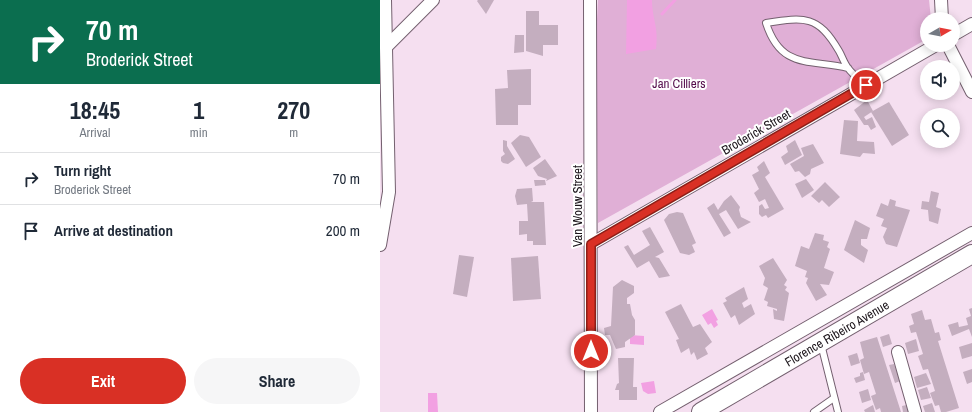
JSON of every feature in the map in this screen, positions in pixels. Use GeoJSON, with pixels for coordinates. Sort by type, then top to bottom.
{"type":"FeatureCollection","features":[{"type":"Feature","properties":{"kind":"main road","name":"Florence Ribeiro Avenue"},"geometry":{"type":"LineString","coordinates":[[701,412],[972,254]]}},
{"type":"Feature","properties":{"kind":"street"},"geometry":{"type":"LineString","coordinates":[[380,245],[389,192],[385,0]]}},
{"type":"Feature","properties":{"kind":"street"},"geometry":{"type":"LineString","coordinates":[[387,46],[433,0]]}},
{"type":"Feature","properties":{"kind":"street","name":"Van Wouw Street"},"geometry":{"type":"LineString","coordinates":[[590,0],[591,412]]}},
{"type":"Feature","properties":{"kind":"street"},"geometry":{"type":"LineString","coordinates":[[941,0],[942,12]]}},
{"type":"Feature","properties":{"kind":"street"},"geometry":{"type":"LineString","coordinates":[[960,31],[972,24]]}},
{"type":"Feature","properties":{"kind":"street","name":"Broderick Street"},"geometry":{"type":"LineString","coordinates":[[591,244],[924,52]]}},
{"type":"Feature","properties":{"kind":"street"},"geometry":{"type":"LineString","coordinates":[[952,52],[972,92]]}},
{"type":"Feature","properties":{"kind":"street"},"geometry":{"type":"LineString","coordinates":[[660,412],[972,233]]}},
{"type":"Feature","properties":{"kind":"street"},"geometry":{"type":"LineString","coordinates":[[898,352],[915,412]]}},
{"type":"Feature","properties":{"kind":"lane"},"geometry":{"type":"LineString","coordinates":[[848,68],[794,60],[783,54],[771,38],[766,23],[789,20],[811,21],[822,27],[848,68],[866,85]]}},
{"type":"Feature","properties":{"kind":"lane"},"geometry":{"type":"LineString","coordinates":[[820,342],[838,412]]}},
{"type":"Feature","properties":{"kind":"lane"},"geometry":{"type":"LineString","coordinates":[[814,412],[834,398]]}},
{"type":"Feature","properties":{"kind":"green space","name":"Jan Cilliers"},"geometry":{"type":"Polygon","coordinates":[[[598,0],[929,0],[930,12],[920,12],[920,43],[598,223],[596,38],[598,0]]]}},
{"type":"Feature","properties":{"kind":"shaded area"},"geometry":{"type":"Polygon","coordinates":[[[627,0],[652,0],[657,35],[656,49],[626,54],[627,0]]]}},
{"type":"Feature","properties":{"kind":"shaded area"},"geometry":{"type":"Polygon","coordinates":[[[712,309],[718,320],[716,321],[718,325],[714,328],[711,323],[708,325],[702,315],[712,309]]]}},
{"type":"Feature","properties":{"kind":"shaded area"},"geometry":{"type":"Polygon","coordinates":[[[630,335],[644,336],[644,345],[630,344],[630,335]]]}},
{"type":"Feature","properties":{"kind":"shaded area"},"geometry":{"type":"Polygon","coordinates":[[[654,381],[656,393],[648,394],[643,391],[641,383],[654,381]]]}},
{"type":"Feature","properties":{"kind":"shaded area"},"geometry":{"type":"Polygon","coordinates":[[[428,393],[437,393],[438,412],[428,412],[428,393]]]}},
{"type":"Feature","properties":{"kind":"building"},"geometry":{"type":"Polygon","coordinates":[[[494,0],[486,14],[477,1],[494,0]]]}},
{"type":"Feature","properties":{"kind":"building"},"geometry":{"type":"Polygon","coordinates":[[[526,11],[539,11],[539,25],[558,25],[558,45],[543,45],[543,56],[526,51],[526,11]]]}},
{"type":"Feature","properties":{"kind":"building"},"geometry":{"type":"Polygon","coordinates":[[[515,35],[524,35],[524,52],[514,53],[515,35]]]}},
{"type":"Feature","properties":{"kind":"building"},"geometry":{"type":"Polygon","coordinates":[[[531,69],[531,105],[518,105],[518,125],[496,125],[495,89],[508,88],[507,70],[531,69]]]}},
{"type":"Feature","properties":{"kind":"building"},"geometry":{"type":"Polygon","coordinates":[[[867,100],[873,111],[864,117],[866,120],[872,117],[876,127],[871,130],[868,125],[864,125],[854,110],[867,100]]]}},
{"type":"Feature","properties":{"kind":"building"},"geometry":{"type":"Polygon","coordinates":[[[889,102],[909,135],[892,146],[871,112],[889,102]]]}},
{"type":"Feature","properties":{"kind":"building"},"geometry":{"type":"Polygon","coordinates":[[[844,120],[858,121],[857,141],[874,142],[875,154],[863,153],[860,157],[840,154],[844,120]]]}},
{"type":"Feature","properties":{"kind":"building"},"geometry":{"type":"Polygon","coordinates":[[[520,135],[529,137],[541,157],[526,167],[511,143],[520,135]]]}},
{"type":"Feature","properties":{"kind":"building"},"geometry":{"type":"Polygon","coordinates":[[[503,140],[507,141],[507,146],[515,159],[508,164],[501,161],[501,157],[505,154],[503,151],[503,140]]]}},
{"type":"Feature","properties":{"kind":"building"},"geometry":{"type":"Polygon","coordinates":[[[795,140],[802,155],[785,165],[781,157],[788,152],[786,146],[795,140]]]}},
{"type":"Feature","properties":{"kind":"building"},"geometry":{"type":"Polygon","coordinates":[[[813,144],[824,163],[811,169],[810,174],[805,177],[799,171],[795,172],[790,164],[804,156],[801,148],[813,144]]]}},
{"type":"Feature","properties":{"kind":"building"},"geometry":{"type":"Polygon","coordinates":[[[545,159],[557,176],[546,181],[547,179],[538,176],[533,168],[545,159]]]}},
{"type":"Feature","properties":{"kind":"building"},"geometry":{"type":"Polygon","coordinates":[[[764,161],[770,173],[765,177],[784,209],[768,218],[766,215],[762,217],[759,214],[759,206],[762,204],[765,209],[769,208],[765,199],[759,202],[754,193],[759,189],[752,175],[759,171],[757,167],[764,161]]]}},
{"type":"Feature","properties":{"kind":"building"},"geometry":{"type":"Polygon","coordinates":[[[806,179],[814,190],[802,198],[795,184],[806,179]]]}},
{"type":"Feature","properties":{"kind":"building"},"geometry":{"type":"Polygon","coordinates":[[[534,180],[545,180],[546,185],[535,186],[534,180]]]}},
{"type":"Feature","properties":{"kind":"building"},"geometry":{"type":"Polygon","coordinates":[[[825,182],[840,197],[829,207],[822,200],[819,203],[811,196],[825,182]]]}},
{"type":"Feature","properties":{"kind":"building"},"geometry":{"type":"Polygon","coordinates":[[[532,188],[533,201],[531,202],[544,202],[546,245],[533,245],[533,241],[527,241],[527,234],[519,235],[519,221],[528,221],[527,204],[517,205],[515,196],[517,189],[532,188]]]}},
{"type":"Feature","properties":{"kind":"building"},"geometry":{"type":"Polygon","coordinates":[[[931,191],[939,193],[936,207],[941,209],[938,224],[929,221],[928,210],[921,209],[922,201],[929,202],[931,191]]]}},
{"type":"Feature","properties":{"kind":"building"},"geometry":{"type":"Polygon","coordinates":[[[731,195],[740,207],[739,210],[741,217],[751,222],[738,229],[726,210],[719,214],[731,233],[724,237],[707,208],[714,203],[718,210],[724,201],[731,195]]]}},
{"type":"Feature","properties":{"kind":"building"},"geometry":{"type":"Polygon","coordinates":[[[890,199],[896,201],[895,206],[910,210],[897,247],[886,244],[883,237],[887,228],[881,226],[884,219],[876,216],[881,203],[888,206],[890,199]]]}},
{"type":"Feature","properties":{"kind":"building"},"geometry":{"type":"Polygon","coordinates":[[[677,212],[683,213],[696,243],[692,245],[695,252],[689,255],[680,253],[664,220],[669,214],[677,212]]]}},
{"type":"Feature","properties":{"kind":"building"},"geometry":{"type":"Polygon","coordinates":[[[855,220],[870,228],[867,239],[861,239],[861,245],[868,250],[864,263],[844,250],[855,220]]]}},
{"type":"Feature","properties":{"kind":"building"},"geometry":{"type":"Polygon","coordinates":[[[650,227],[664,252],[655,257],[659,258],[670,276],[659,278],[649,261],[637,268],[624,247],[628,245],[634,255],[650,245],[642,231],[650,227]]]}},
{"type":"Feature","properties":{"kind":"building"},"geometry":{"type":"Polygon","coordinates":[[[815,233],[824,235],[823,240],[829,242],[827,247],[830,249],[824,268],[834,272],[829,285],[820,284],[827,295],[816,301],[806,283],[808,278],[805,277],[807,271],[795,266],[801,246],[809,249],[815,233]]]}},
{"type":"Feature","properties":{"kind":"building"},"geometry":{"type":"Polygon","coordinates":[[[459,255],[474,257],[467,297],[453,294],[459,255]]]}},
{"type":"Feature","properties":{"kind":"building"},"geometry":{"type":"Polygon","coordinates":[[[538,256],[541,299],[513,301],[511,258],[538,256]]]}},
{"type":"Feature","properties":{"kind":"building"},"geometry":{"type":"Polygon","coordinates":[[[773,258],[787,280],[784,285],[787,287],[785,290],[789,293],[784,321],[774,319],[773,309],[777,311],[777,309],[767,306],[768,302],[764,300],[768,288],[763,285],[765,278],[759,266],[773,258]]]}},
{"type":"Feature","properties":{"kind":"building"},"geometry":{"type":"Polygon","coordinates":[[[622,280],[634,286],[634,293],[627,298],[627,304],[630,304],[632,315],[635,320],[635,335],[625,342],[625,347],[616,349],[610,335],[605,335],[604,328],[611,326],[613,287],[622,280]]]}},
{"type":"Feature","properties":{"kind":"building"},"geometry":{"type":"Polygon","coordinates":[[[744,287],[748,299],[742,303],[744,308],[751,304],[755,314],[739,325],[735,315],[731,318],[723,303],[727,301],[725,298],[744,287]]]}},
{"type":"Feature","properties":{"kind":"building"},"geometry":{"type":"Polygon","coordinates":[[[681,304],[693,327],[700,324],[712,342],[705,348],[708,354],[697,360],[694,352],[691,355],[689,348],[681,353],[676,340],[679,339],[665,312],[681,304]]]}},
{"type":"Feature","properties":{"kind":"building"},"geometry":{"type":"Polygon","coordinates":[[[972,308],[972,337],[969,329],[952,336],[948,325],[958,322],[959,327],[968,325],[966,318],[971,316],[969,309],[972,308]]]}},
{"type":"Feature","properties":{"kind":"building"},"geometry":{"type":"Polygon","coordinates":[[[922,310],[925,320],[931,319],[935,333],[939,332],[941,340],[938,341],[959,408],[946,412],[941,412],[939,405],[935,406],[930,393],[935,391],[928,369],[923,370],[918,356],[923,354],[916,332],[911,333],[909,326],[914,324],[911,314],[922,310]]]}},
{"type":"Feature","properties":{"kind":"building"},"geometry":{"type":"Polygon","coordinates":[[[889,334],[892,344],[883,347],[880,337],[889,334]]]}},
{"type":"Feature","properties":{"kind":"building"},"geometry":{"type":"Polygon","coordinates":[[[877,337],[901,412],[881,412],[880,408],[876,410],[871,396],[876,394],[869,372],[864,374],[860,360],[864,358],[860,342],[877,337]]]}},
{"type":"Feature","properties":{"kind":"building"},"geometry":{"type":"Polygon","coordinates":[[[916,339],[919,351],[908,354],[905,343],[916,339]]]}},
{"type":"Feature","properties":{"kind":"building"},"geometry":{"type":"Polygon","coordinates":[[[972,343],[972,356],[962,359],[959,347],[972,343]]]}},
{"type":"Feature","properties":{"kind":"building"},"geometry":{"type":"Polygon","coordinates":[[[857,353],[860,363],[851,366],[848,356],[857,353]]]}},
{"type":"Feature","properties":{"kind":"building"},"geometry":{"type":"Polygon","coordinates":[[[618,358],[634,358],[633,387],[637,387],[637,400],[619,400],[619,390],[615,390],[617,384],[619,383],[618,358]]]}},
{"type":"Feature","properties":{"kind":"building"},"geometry":{"type":"Polygon","coordinates":[[[894,364],[897,372],[900,371],[903,380],[895,383],[889,365],[894,364]]]}},
{"type":"Feature","properties":{"kind":"building"},"geometry":{"type":"Polygon","coordinates":[[[972,369],[972,382],[967,384],[963,372],[972,369]]]}},
{"type":"Feature","properties":{"kind":"building"},"geometry":{"type":"Polygon","coordinates":[[[863,372],[865,380],[856,383],[854,378],[860,376],[860,373],[863,372]]]}},
{"type":"Feature","properties":{"kind":"building"},"geometry":{"type":"Polygon","coordinates":[[[926,373],[931,384],[917,388],[914,377],[926,373]]]}},
{"type":"Feature","properties":{"kind":"building"},"geometry":{"type":"Polygon","coordinates":[[[927,387],[931,398],[921,400],[918,390],[927,387]]]}},
{"type":"Feature","properties":{"kind":"building"},"geometry":{"type":"Polygon","coordinates":[[[868,389],[871,400],[862,403],[859,392],[868,389]]]}},
{"type":"Feature","properties":{"kind":"building"},"geometry":{"type":"Polygon","coordinates":[[[932,403],[935,412],[925,412],[923,406],[932,403]]]}},
{"type":"Feature","properties":{"kind":"building"},"geometry":{"type":"Polygon","coordinates":[[[911,404],[913,412],[903,412],[902,406],[911,404]]]}},
{"type":"Feature","properties":{"kind":"building"},"geometry":{"type":"Polygon","coordinates":[[[873,405],[875,412],[865,412],[864,410],[873,405]]]}},
{"type":"Feature","properties":{"kind":"waterway"},"geometry":{"type":"LineString","coordinates":[[662,14],[675,0]]}},
{"type":"Feature","properties":{"kind":"route"},"geometry":{"type":"LineString","coordinates":[[591,351],[591,244],[866,85]]}}]}
